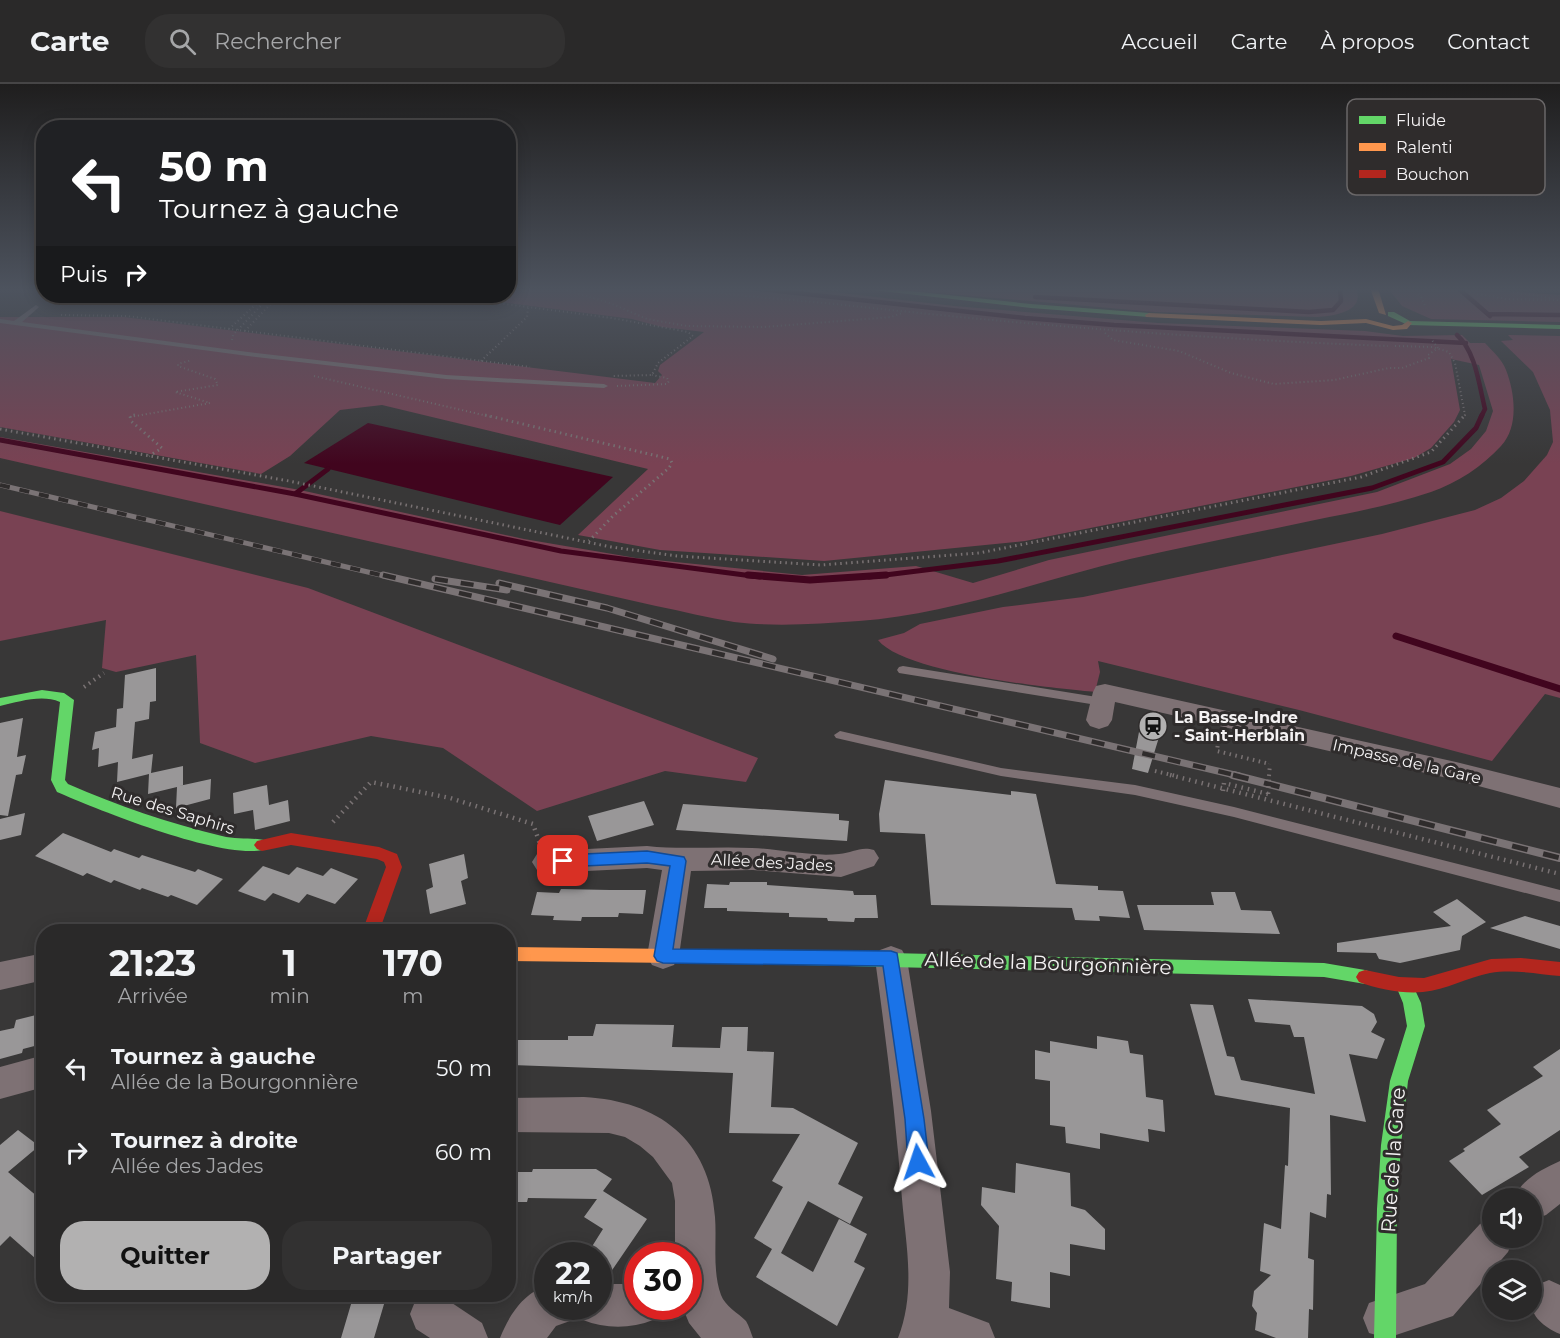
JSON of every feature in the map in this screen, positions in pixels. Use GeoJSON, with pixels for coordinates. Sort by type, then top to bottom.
{"type":"FeatureCollection","features":[{"type":"Feature","properties":{"kind":"street","name":"Impasse de la Gare"},"geometry":{"type":"LineString","coordinates":[[1101,711],[1106,692],[1456,771],[1560,798]]}},
{"type":"Feature","properties":{"kind":"street","name":"Rue des Saphirs"},"geometry":{"type":"LineString","coordinates":[[0,702],[48,694],[61,695],[67,700],[58,780],[62,788],[112,810],[238,847],[246,848],[291,839],[379,853],[391,858],[394,867],[373,924]]}},
{"type":"Feature","properties":{"kind":"street","name":"Allée des Jades"},"geometry":{"type":"LineString","coordinates":[[547,862],[647,857],[678,861],[706,858],[753,859],[841,866],[864,858]]}},
{"type":"Feature","properties":{"kind":"street"},"geometry":{"type":"LineString","coordinates":[[663,956],[678,861]]}},
{"type":"Feature","properties":{"kind":"street","name":"Allée de la Bourgonnière"},"geometry":{"type":"LineString","coordinates":[[516,954],[891,958],[1324,970],[1350,973],[1405,986]]}},
{"type":"Feature","properties":{"kind":"street"},"geometry":{"type":"LineString","coordinates":[[891,958],[915,1119],[930,1291],[923,1330],[974,1338]]}},
{"type":"Feature","properties":{"kind":"street"},"geometry":{"type":"LineString","coordinates":[[1405,986],[1427,985],[1462,976],[1480,968],[1503,965],[1560,969]]}},
{"type":"Feature","properties":{"kind":"street"},"geometry":{"type":"LineString","coordinates":[[0,976],[36,968]]}},
{"type":"Feature","properties":{"kind":"street","name":"Rue de la Gare"},"geometry":{"type":"LineString","coordinates":[[1405,986],[1413,1004],[1417,1032],[1399,1078],[1391,1132],[1385,1328],[1438,1300],[1485,1248]]}},
{"type":"Feature","properties":{"kind":"street"},"geometry":{"type":"LineString","coordinates":[[0,1083],[36,1073]]}},
{"type":"Feature","properties":{"kind":"street"},"geometry":{"type":"LineString","coordinates":[[516,1115],[610,1116],[641,1124],[677,1154],[690,1176],[696,1198],[696,1242]]}},
{"type":"Feature","properties":{"kind":"street"},"geometry":{"type":"LineString","coordinates":[[1542,1194],[1560,1180]]}},
{"type":"Feature","properties":{"kind":"street"},"geometry":{"type":"LineString","coordinates":[[702,1311],[732,1338]]}},
{"type":"Feature","properties":{"kind":"street"},"geometry":{"type":"LineString","coordinates":[[430,1314],[467,1338]]}},
{"type":"Feature","properties":{"kind":"street"},"geometry":{"type":"LineString","coordinates":[[522,1338],[535,1320]]}},
{"type":"Feature","properties":{"kind":"lane"},"geometry":{"type":"LineString","coordinates":[[191,347],[446,377],[604,386]]}},
{"type":"Feature","properties":{"kind":"lane"},"geometry":{"type":"LineString","coordinates":[[903,670],[1101,711]]}},
{"type":"Feature","properties":{"kind":"lane"},"geometry":{"type":"LineString","coordinates":[[840,735],[1001,772],[1125,788],[1227,810],[1560,896]]}},
{"type":"Feature","properties":{"kind":"path"},"geometry":{"type":"LineString","coordinates":[[148,457],[162,448],[131,421],[130,416],[208,405],[209,401],[175,392],[211,387],[218,385],[218,381],[178,366],[178,364],[232,352],[232,347]]}},
{"type":"Feature","properties":{"kind":"path"},"geometry":{"type":"LineString","coordinates":[[367,347],[536,368]]}},
{"type":"Feature","properties":{"kind":"path"},"geometry":{"type":"LineString","coordinates":[[481,361],[496,347]]}},
{"type":"Feature","properties":{"kind":"path"},"geometry":{"type":"LineString","coordinates":[[652,375],[653,368],[679,347]]}},
{"type":"Feature","properties":{"kind":"path"},"geometry":{"type":"LineString","coordinates":[[1152,347],[1179,351],[1231,373],[1274,384],[1325,382],[1389,368],[1402,368],[1429,358],[1428,355],[1438,348]]}},
{"type":"Feature","properties":{"kind":"path"},"geometry":{"type":"LineString","coordinates":[[0,429],[148,457],[289,480],[466,519],[636,551],[804,565],[878,562],[979,553],[1028,545],[1361,477],[1431,452],[1465,415],[1452,354],[1438,348],[1400,347]]}},
{"type":"Feature","properties":{"kind":"path"},"geometry":{"type":"LineString","coordinates":[[603,375],[634,377],[652,375],[669,381],[667,384],[652,386],[604,386]]}},
{"type":"Feature","properties":{"kind":"path"},"geometry":{"type":"LineString","coordinates":[[314,376],[670,459],[672,463],[669,468],[613,516],[588,542]]}},
{"type":"Feature","properties":{"kind":"path"},"geometry":{"type":"LineString","coordinates":[[1221,718],[1217,751],[1270,764],[1268,794],[1231,784]]}},
{"type":"Feature","properties":{"kind":"path"},"geometry":{"type":"LineString","coordinates":[[1155,771],[1560,874]]}},
{"type":"Feature","properties":{"kind":"path"},"geometry":{"type":"LineString","coordinates":[[315,843],[371,782],[450,798],[533,824],[547,862]]}},
{"type":"Feature","properties":{"kind":"shaded area"},"geometry":{"type":"Polygon","coordinates":[[[0,347],[362,347],[655,383],[662,375],[658,371],[660,365],[685,347],[1488,347],[1506,370],[1512,389],[1514,409],[1507,438],[1478,467],[1441,488],[1402,501],[1130,559],[927,612],[859,621],[796,624],[749,624],[656,606],[0,458],[0,437],[300,490],[524,539],[636,558],[802,575],[916,566],[973,583],[1049,560],[1377,492],[1450,464],[1471,449],[1486,431],[1493,411],[1479,365],[1451,359],[1460,410],[1454,422],[1431,448],[1414,458],[1351,476],[1025,541],[824,561],[660,550],[578,535],[648,469],[382,405],[340,410],[290,456],[261,474],[0,427],[0,347]]]}},
{"type":"Feature","properties":{"kind":"shaded area"},"geometry":{"type":"Polygon","coordinates":[[[1507,347],[1560,347],[1560,698],[1545,694],[1492,761],[1299,710],[1098,661],[1100,672],[1095,692],[1046,687],[946,670],[893,652],[878,640],[904,633],[920,624],[1003,607],[1083,597],[1382,534],[1475,510],[1501,498],[1524,481],[1547,455],[1553,442],[1550,410],[1533,372],[1507,347]]]}},
{"type":"Feature","properties":{"kind":"shaded area"},"geometry":{"type":"Polygon","coordinates":[[[368,423],[613,477],[560,525],[304,463],[368,423]]]}},
{"type":"Feature","properties":{"kind":"shaded area"},"geometry":{"type":"Polygon","coordinates":[[[0,511],[308,588],[758,758],[746,782],[665,771],[537,811],[443,748],[371,736],[255,763],[200,743],[196,655],[116,672],[102,668],[106,620],[0,641],[0,511]]]}},
{"type":"Feature","properties":{"kind":"building"},"geometry":{"type":"Polygon","coordinates":[[[156,668],[156,701],[150,702],[149,719],[135,722],[132,759],[153,754],[151,773],[183,766],[183,785],[179,786],[211,779],[210,799],[176,808],[177,787],[148,794],[149,774],[117,782],[118,762],[98,767],[99,748],[92,750],[95,732],[116,727],[117,709],[123,708],[125,675],[156,668]]]}},
{"type":"Feature","properties":{"kind":"building"},"geometry":{"type":"Polygon","coordinates":[[[1142,716],[1164,721],[1148,773],[1132,769],[1142,716]]]}},
{"type":"Feature","properties":{"kind":"building"},"geometry":{"type":"Polygon","coordinates":[[[23,718],[17,757],[26,755],[22,774],[16,775],[8,816],[0,815],[0,723],[23,718]]]}},
{"type":"Feature","properties":{"kind":"building"},"geometry":{"type":"Polygon","coordinates":[[[885,780],[1011,795],[1011,791],[1036,794],[1056,884],[1098,886],[1098,890],[1123,891],[1130,918],[1099,916],[1100,921],[1075,920],[1072,908],[931,905],[925,834],[880,832],[879,814],[885,780]]]}},
{"type":"Feature","properties":{"kind":"building"},"geometry":{"type":"Polygon","coordinates":[[[267,785],[269,805],[288,800],[290,821],[255,830],[253,810],[234,814],[233,793],[267,785]]]}},
{"type":"Feature","properties":{"kind":"building"},"geometry":{"type":"Polygon","coordinates":[[[644,801],[654,825],[597,841],[588,816],[644,801]]]}},
{"type":"Feature","properties":{"kind":"building"},"geometry":{"type":"Polygon","coordinates":[[[683,804],[839,814],[839,820],[849,821],[847,841],[676,830],[683,804]]]}},
{"type":"Feature","properties":{"kind":"building"},"geometry":{"type":"Polygon","coordinates":[[[25,813],[21,835],[0,840],[0,819],[25,813]]]}},
{"type":"Feature","properties":{"kind":"building"},"geometry":{"type":"Polygon","coordinates":[[[63,833],[111,852],[114,849],[139,858],[142,855],[195,872],[198,869],[223,879],[197,905],[171,895],[168,897],[142,888],[140,890],[114,880],[111,883],[87,873],[83,876],[35,856],[63,833]]]}},
{"type":"Feature","properties":{"kind":"building"},"geometry":{"type":"Polygon","coordinates":[[[464,854],[468,878],[461,881],[466,904],[430,914],[426,890],[433,887],[429,864],[464,854]]]}},
{"type":"Feature","properties":{"kind":"building"},"geometry":{"type":"Polygon","coordinates":[[[263,866],[289,875],[297,867],[323,876],[331,868],[358,879],[335,904],[307,894],[299,903],[273,893],[265,901],[238,891],[263,866]]]}},
{"type":"Feature","properties":{"kind":"building"},"geometry":{"type":"Polygon","coordinates":[[[730,882],[767,882],[767,885],[853,891],[854,895],[876,895],[878,918],[855,918],[854,922],[828,921],[827,918],[789,917],[789,913],[704,908],[707,884],[729,885],[730,882]]]}},
{"type":"Feature","properties":{"kind":"building"},"geometry":{"type":"Polygon","coordinates":[[[561,889],[646,890],[643,914],[619,913],[618,917],[582,917],[581,921],[553,920],[554,916],[531,915],[537,892],[559,893],[561,889]]]}},
{"type":"Feature","properties":{"kind":"building"},"geometry":{"type":"Polygon","coordinates":[[[1211,892],[1235,892],[1241,910],[1271,911],[1280,934],[1144,930],[1137,905],[1214,905],[1211,892]]]}},
{"type":"Feature","properties":{"kind":"building"},"geometry":{"type":"Polygon","coordinates":[[[1457,899],[1486,922],[1462,936],[1460,950],[1400,963],[1379,959],[1376,953],[1337,952],[1337,943],[1451,926],[1433,912],[1457,899]]]}},
{"type":"Feature","properties":{"kind":"building"},"geometry":{"type":"Polygon","coordinates":[[[1525,916],[1560,926],[1560,949],[1490,928],[1525,916]]]}},
{"type":"Feature","properties":{"kind":"building"},"geometry":{"type":"Polygon","coordinates":[[[1248,999],[1362,1006],[1374,1014],[1377,1022],[1371,1032],[1385,1039],[1377,1059],[1349,1054],[1366,1122],[1330,1115],[1331,1195],[1327,1194],[1326,1218],[1310,1212],[1308,1258],[1314,1260],[1313,1310],[1309,1309],[1308,1338],[1276,1338],[1255,1330],[1257,1313],[1252,1306],[1254,1291],[1271,1275],[1260,1271],[1264,1223],[1281,1229],[1285,1165],[1288,1166],[1290,1108],[1215,1095],[1190,1004],[1213,1005],[1227,1056],[1234,1057],[1241,1080],[1315,1094],[1304,1037],[1294,1037],[1290,1025],[1255,1022],[1248,999]]]}},
{"type":"Feature","properties":{"kind":"building"},"geometry":{"type":"Polygon","coordinates":[[[36,1015],[36,1046],[23,1049],[22,1053],[0,1059],[0,1031],[14,1028],[16,1020],[36,1015]]]}},
{"type":"Feature","properties":{"kind":"building"},"geometry":{"type":"Polygon","coordinates":[[[596,1024],[674,1025],[672,1047],[720,1048],[722,1027],[748,1027],[747,1051],[774,1052],[771,1107],[793,1108],[858,1143],[838,1184],[863,1197],[850,1224],[808,1201],[781,1253],[813,1272],[839,1219],[867,1234],[854,1262],[865,1268],[837,1326],[756,1277],[772,1249],[754,1238],[783,1187],[772,1181],[800,1134],[729,1133],[733,1073],[516,1065],[516,1040],[568,1040],[568,1036],[593,1036],[596,1024]]]}},
{"type":"Feature","properties":{"kind":"building"},"geometry":{"type":"Polygon","coordinates":[[[1097,1036],[1128,1041],[1130,1053],[1143,1055],[1146,1097],[1163,1100],[1165,1132],[1148,1129],[1149,1142],[1100,1133],[1100,1149],[1066,1143],[1065,1127],[1050,1125],[1050,1081],[1035,1079],[1035,1050],[1050,1053],[1050,1041],[1097,1049],[1097,1036]]]}},
{"type":"Feature","properties":{"kind":"building"},"geometry":{"type":"Polygon","coordinates":[[[1560,1049],[1560,1130],[1519,1157],[1529,1167],[1494,1188],[1482,1188],[1482,1195],[1449,1161],[1501,1124],[1487,1110],[1543,1076],[1533,1067],[1560,1049]]]}},
{"type":"Feature","properties":{"kind":"building"},"geometry":{"type":"Polygon","coordinates":[[[18,1130],[36,1144],[36,1149],[8,1172],[36,1195],[36,1259],[10,1236],[0,1246],[0,1145],[18,1130]]]}},
{"type":"Feature","properties":{"kind":"building"},"geometry":{"type":"Polygon","coordinates":[[[1016,1163],[1070,1173],[1071,1206],[1085,1210],[1105,1229],[1105,1250],[1070,1244],[1070,1276],[1050,1272],[1050,1308],[1011,1301],[1012,1282],[996,1279],[999,1226],[981,1205],[982,1187],[1015,1193],[1016,1163]]]}},
{"type":"Feature","properties":{"kind":"building"},"geometry":{"type":"Polygon","coordinates":[[[533,1169],[596,1169],[612,1179],[603,1191],[647,1219],[631,1242],[624,1242],[624,1253],[612,1270],[612,1242],[595,1242],[603,1229],[584,1217],[597,1199],[528,1198],[527,1202],[516,1202],[516,1172],[532,1172],[533,1169]]]}},
{"type":"Feature","properties":{"kind":"building"},"geometry":{"type":"Polygon","coordinates":[[[352,1302],[385,1302],[374,1338],[341,1338],[352,1302]]]}},
{"type":"Feature","properties":{"kind":"waterway"},"geometry":{"type":"LineString","coordinates":[[1466,347],[1476,369],[1485,409],[1482,415]]}},
{"type":"Feature","properties":{"kind":"waterway"},"geometry":{"type":"LineString","coordinates":[[884,575],[998,561],[1372,488],[1443,462],[1476,428],[1482,415]]}},
{"type":"Feature","properties":{"kind":"waterway"},"geometry":{"type":"LineString","coordinates":[[0,440],[295,494]]}},
{"type":"Feature","properties":{"kind":"waterway"},"geometry":{"type":"LineString","coordinates":[[295,494],[328,469]]}},
{"type":"Feature","properties":{"kind":"waterway"},"geometry":{"type":"LineString","coordinates":[[295,494],[561,551],[760,577]]}},
{"type":"Feature","properties":{"kind":"waterway"},"geometry":{"type":"LineString","coordinates":[[748,575],[810,580],[884,575]]}},
{"type":"Feature","properties":{"kind":"waterway"},"geometry":{"type":"LineString","coordinates":[[869,577],[884,575]]}},
{"type":"Feature","properties":{"kind":"waterway"},"geometry":{"type":"LineString","coordinates":[[1396,636],[1560,689]]}},
{"type":"Feature","properties":{"kind":"railway"},"geometry":{"type":"LineString","coordinates":[[0,485],[389,577]]}},
{"type":"Feature","properties":{"kind":"railway"},"geometry":{"type":"LineString","coordinates":[[383,575],[1239,776]]}},
{"type":"Feature","properties":{"kind":"railway"},"geometry":{"type":"LineString","coordinates":[[435,579],[507,590]]}},
{"type":"Feature","properties":{"kind":"railway"},"geometry":{"type":"LineString","coordinates":[[499,583],[607,608],[773,659]]}},
{"type":"Feature","properties":{"kind":"railway"},"geometry":{"type":"LineString","coordinates":[[1233,775],[1560,858]]}},
{"type":"Feature","properties":{"kind":"traffic: fast"},"geometry":{"type":"LineString","coordinates":[[0,702],[42,694],[59,696],[67,700],[58,780],[62,788],[112,809],[181,831],[238,845],[262,845]]}},
{"type":"Feature","properties":{"kind":"traffic: fast"},"geometry":{"type":"LineString","coordinates":[[760,957],[1324,970],[1365,977]]}},
{"type":"Feature","properties":{"kind":"traffic: fast"},"geometry":{"type":"LineString","coordinates":[[1385,1338],[1387,1209],[1394,1113],[1402,1066],[1416,1026],[1416,1016],[1405,986]]}},
{"type":"Feature","properties":{"kind":"traffic: slow"},"geometry":{"type":"LineString","coordinates":[[516,954],[760,957]]}},
{"type":"Feature","properties":{"kind":"traffic: jam"},"geometry":{"type":"LineString","coordinates":[[262,845],[291,839],[379,853],[391,858],[394,867],[373,924]]}},
{"type":"Feature","properties":{"kind":"traffic: jam"},"geometry":{"type":"LineString","coordinates":[[1365,977],[1399,984],[1424,985],[1491,966],[1521,965],[1560,969]]}},
{"type":"Feature","properties":{"kind":"place","name":"La Basse-Indre - Saint-Herblain"},"geometry":{"type":"Point","coordinates":[1153,726]}},
{"type":"Feature","properties":{"kind":"route"},"geometry":{"type":"LineString","coordinates":[[563,861],[647,857],[678,861],[663,956],[891,958],[915,1119],[918,1162]]}}]}
